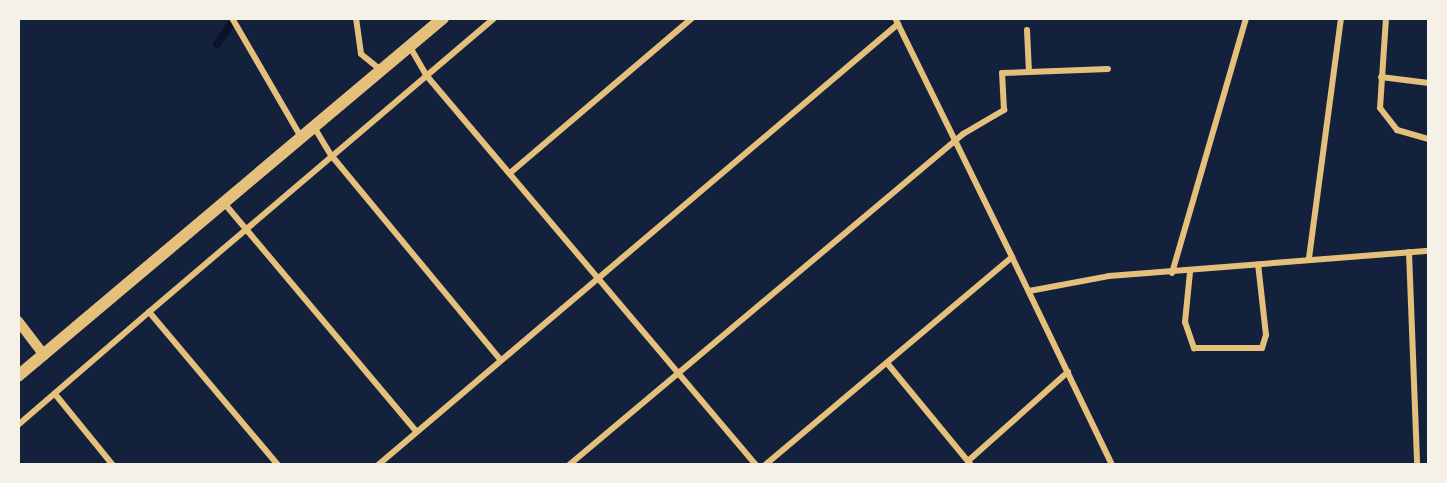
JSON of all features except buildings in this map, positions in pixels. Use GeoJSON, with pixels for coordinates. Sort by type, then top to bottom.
{"type":"FeatureCollection","features":[{"type":"Feature","properties":{"kind":"main road"},"geometry":{"type":"LineString","coordinates":[[18,376],[443,18]]}},
{"type":"Feature","properties":{"kind":"street"},"geometry":{"type":"LineString","coordinates":[[232,18],[301,138]]}},
{"type":"Feature","properties":{"kind":"street"},"geometry":{"type":"LineString","coordinates":[[356,18],[361,54],[381,70]]}},
{"type":"Feature","properties":{"kind":"street"},"geometry":{"type":"LineString","coordinates":[[18,425],[331,155],[494,18]]}},
{"type":"Feature","properties":{"kind":"street"},"geometry":{"type":"LineString","coordinates":[[510,173],[692,18]]}},
{"type":"Feature","properties":{"kind":"street"},"geometry":{"type":"LineString","coordinates":[[1172,273],[1246,18]]}},
{"type":"Feature","properties":{"kind":"street"},"geometry":{"type":"LineString","coordinates":[[1310,258],[1341,18]]}},
{"type":"Feature","properties":{"kind":"street"},"geometry":{"type":"LineString","coordinates":[[1386,18],[1379,102],[1387,121],[1403,133],[1429,139]]}},
{"type":"Feature","properties":{"kind":"street"},"geometry":{"type":"LineString","coordinates":[[378,465],[896,21],[1112,465]]}},
{"type":"Feature","properties":{"kind":"street"},"geometry":{"type":"LineString","coordinates":[[1027,30],[1029,72]]}},
{"type":"Feature","properties":{"kind":"street"},"geometry":{"type":"LineString","coordinates":[[410,46],[426,75],[756,465]]}},
{"type":"Feature","properties":{"kind":"street"},"geometry":{"type":"LineString","coordinates":[[569,465],[677,372],[954,144],[963,134],[1004,110],[1002,73],[1108,69]]}},
{"type":"Feature","properties":{"kind":"street"},"geometry":{"type":"LineString","coordinates":[[1380,77],[1429,83]]}},
{"type":"Feature","properties":{"kind":"street"},"geometry":{"type":"LineString","coordinates":[[314,127],[331,155],[500,359]]}},
{"type":"Feature","properties":{"kind":"street"},"geometry":{"type":"LineString","coordinates":[[224,203],[244,230],[416,431]]}},
{"type":"Feature","properties":{"kind":"street"},"geometry":{"type":"LineString","coordinates":[[1029,291],[1109,276],[1190,272],[1310,258],[1429,251]]}},
{"type":"Feature","properties":{"kind":"street"},"geometry":{"type":"LineString","coordinates":[[1409,252],[1417,465]]}},
{"type":"Feature","properties":{"kind":"street"},"geometry":{"type":"LineString","coordinates":[[765,465],[1011,257]]}},
{"type":"Feature","properties":{"kind":"street"},"geometry":{"type":"LineString","coordinates":[[1190,272],[1185,322],[1194,348],[1262,348],[1266,335],[1258,264]]}},
{"type":"Feature","properties":{"kind":"street"},"geometry":{"type":"LineString","coordinates":[[148,312],[278,465]]}},
{"type":"Feature","properties":{"kind":"street"},"geometry":{"type":"LineString","coordinates":[[18,321],[44,355]]}},
{"type":"Feature","properties":{"kind":"street"},"geometry":{"type":"LineString","coordinates":[[887,363],[970,463],[1068,372]]}},
{"type":"Feature","properties":{"kind":"street"},"geometry":{"type":"LineString","coordinates":[[55,394],[113,465]]}},
{"type":"Feature","properties":{"kind":"waterway"},"geometry":{"type":"LineString","coordinates":[[217,44],[235,18]]}}]}
